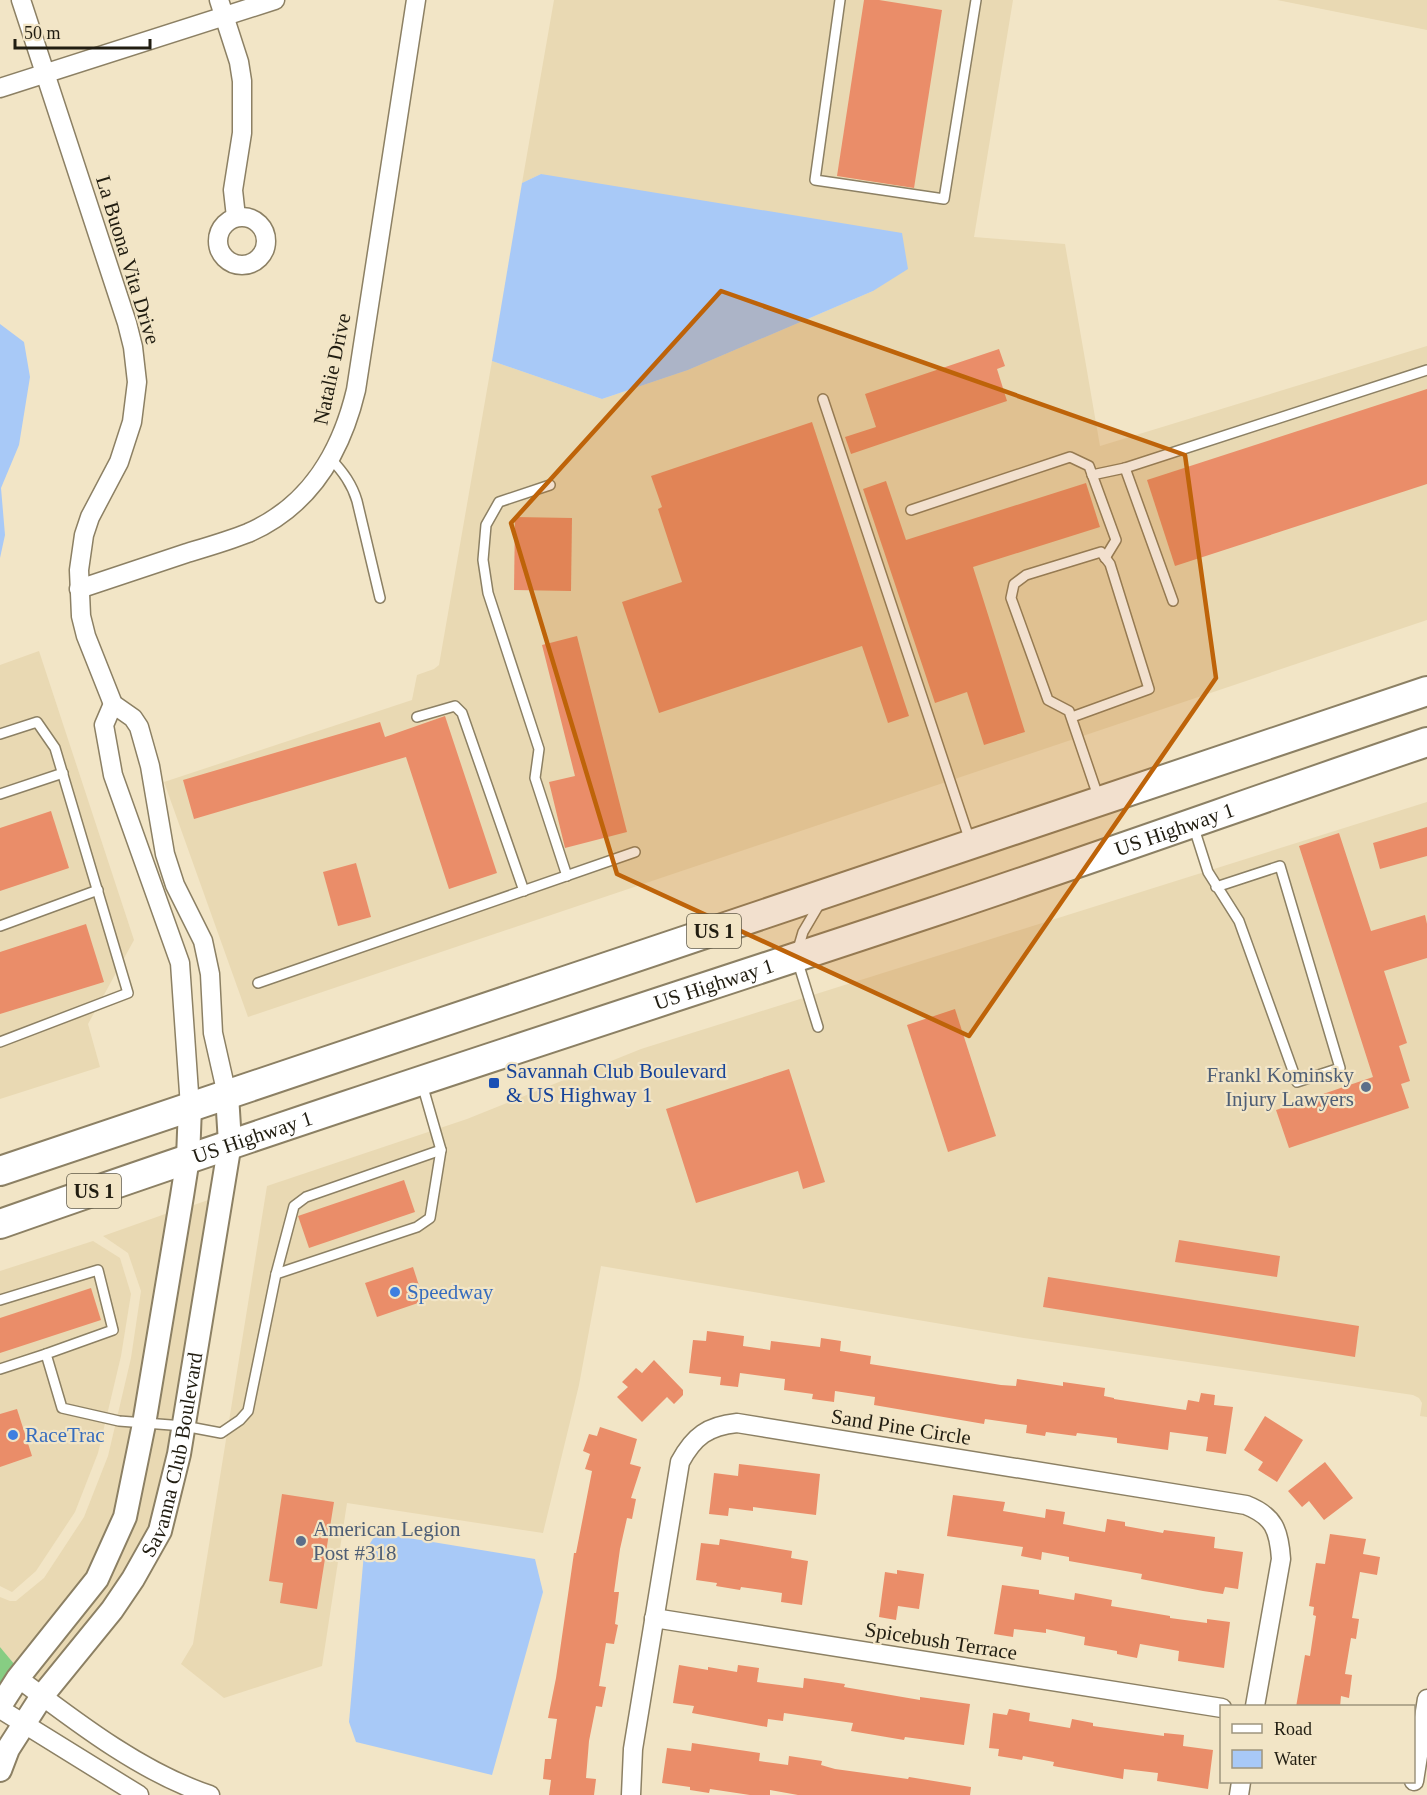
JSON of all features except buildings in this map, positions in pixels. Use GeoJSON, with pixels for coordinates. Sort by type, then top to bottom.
{"type":"FeatureCollection","features":[{"type":"Feature","properties":{"kind":"main road","name":"US 1"},"geometry":{"type":"LineString","coordinates":[[0,1171],[1427,691]]}},
{"type":"Feature","properties":{"kind":"main road","name":"US Highway 1"},"geometry":{"type":"LineString","coordinates":[[0,1224],[230,1143],[948,907],[1427,742]]}},
{"type":"Feature","properties":{"kind":"street","name":"La Buona Vita Drive"},"geometry":{"type":"LineString","coordinates":[[21,0],[133,347],[136,382],[132,422],[127,442],[90,517],[80,552],[79,589],[86,636],[113,704],[133,718],[139,727],[150,766],[157,816],[168,863],[175,885],[203,941],[210,974],[213,1033],[227,1095]]}},
{"type":"Feature","properties":{"kind":"street"},"geometry":{"type":"LineString","coordinates":[[0,88],[222,8],[275,0]]}},
{"type":"Feature","properties":{"kind":"street","name":"Natalie Drive"},"geometry":{"type":"LineString","coordinates":[[79,589],[230,540],[266,524],[309,488],[331,459],[345,430],[356,390],[416,0]]}},
{"type":"Feature","properties":{"kind":"street"},"geometry":{"type":"LineString","coordinates":[[222,8],[239,62],[243,100],[242,133],[233,190],[236,217]]}},
{"type":"Feature","properties":{"kind":"street"},"geometry":{"type":"LineString","coordinates":[[113,704],[104,725],[113,775],[180,963],[190,1107]]}},
{"type":"Feature","properties":{"kind":"street"},"geometry":{"type":"LineString","coordinates":[[146,870],[168,863]]}},
{"type":"Feature","properties":{"kind":"street","name":"Savanna Club Boulevard"},"geometry":{"type":"LineString","coordinates":[[0,1770],[8,1749],[42,1696],[112,1610],[133,1579],[160,1531],[179,1454],[230,1143],[227,1095]]}},
{"type":"Feature","properties":{"kind":"street","name":"Savanna Club Boulevard"},"geometry":{"type":"LineString","coordinates":[[0,1707],[18,1678],[97,1579],[125,1517],[144,1424],[188,1158],[190,1107]]}},
{"type":"Feature","properties":{"kind":"street","name":"Sand Pine Circle"},"geometry":{"type":"LineString","coordinates":[[631,1795],[633,1749],[681,1462],[689,1446],[702,1433],[720,1425],[737,1423],[1246,1505],[1263,1512],[1275,1526],[1280,1542],[1281,1560],[1255,1705]]}},
{"type":"Feature","properties":{"kind":"street","name":"Spicebush Terrace"},"geometry":{"type":"LineString","coordinates":[[654,1618],[1220,1708]]}},
{"type":"Feature","properties":{"kind":"street"},"geometry":{"type":"LineString","coordinates":[[18,1678],[145,1767],[189,1788],[210,1795]]}},
{"type":"Feature","properties":{"kind":"street"},"geometry":{"type":"LineString","coordinates":[[1411,1795],[1417,1778],[1427,1699]]}},
{"type":"Feature","properties":{"kind":"street"},"geometry":{"type":"LineString","coordinates":[[0,1707],[138,1795]]}},
{"type":"Feature","properties":{"kind":"lane"},"geometry":{"type":"LineString","coordinates":[[840,0],[815,180],[944,199],[976,0]]}},
{"type":"Feature","properties":{"kind":"lane"},"geometry":{"type":"LineString","coordinates":[[1092,475],[1125,468],[1427,370]]}},
{"type":"Feature","properties":{"kind":"lane"},"geometry":{"type":"LineString","coordinates":[[823,399],[971,844]]}},
{"type":"Feature","properties":{"kind":"lane"},"geometry":{"type":"LineString","coordinates":[[911,510],[1070,457],[1089,466],[1116,540],[1106,558]]}},
{"type":"Feature","properties":{"kind":"lane"},"geometry":{"type":"LineString","coordinates":[[331,459],[343,471],[353,489],[380,598]]}},
{"type":"Feature","properties":{"kind":"lane"},"geometry":{"type":"LineString","coordinates":[[1125,468],[1173,601]]}},
{"type":"Feature","properties":{"kind":"lane"},"geometry":{"type":"LineString","coordinates":[[550,485],[499,502],[486,525],[483,560],[488,593],[539,749],[535,778],[567,876]]}},
{"type":"Feature","properties":{"kind":"lane"},"geometry":{"type":"LineString","coordinates":[[1072,717],[1149,689],[1110,564],[1101,552],[1026,575],[1014,584],[1011,598],[1048,700],[1070,711],[1072,717],[1100,801]]}},
{"type":"Feature","properties":{"kind":"lane"},"geometry":{"type":"LineString","coordinates":[[417,717],[455,705],[462,713],[524,891]]}},
{"type":"Feature","properties":{"kind":"lane"},"geometry":{"type":"LineString","coordinates":[[0,734],[37,722],[55,748],[128,993],[0,1042]]}},
{"type":"Feature","properties":{"kind":"lane"},"geometry":{"type":"LineString","coordinates":[[0,794],[63,773]]}},
{"type":"Feature","properties":{"kind":"lane"},"geometry":{"type":"LineString","coordinates":[[1192,823],[1208,872],[1216,887],[1239,921],[1297,1082],[1340,1068],[1280,866],[1216,887]]}},
{"type":"Feature","properties":{"kind":"lane"},"geometry":{"type":"LineString","coordinates":[[258,983],[635,852]]}},
{"type":"Feature","properties":{"kind":"lane"},"geometry":{"type":"LineString","coordinates":[[0,926],[98,890]]}},
{"type":"Feature","properties":{"kind":"lane"},"geometry":{"type":"LineString","coordinates":[[818,1027],[796,956],[811,915],[826,893]]}},
{"type":"Feature","properties":{"kind":"lane"},"geometry":{"type":"LineString","coordinates":[[276,1275],[417,1227],[430,1218],[441,1150],[421,1082]]}},
{"type":"Feature","properties":{"kind":"lane"},"geometry":{"type":"LineString","coordinates":[[46,1354],[62,1408],[119,1421],[184,1426],[221,1433],[240,1420],[248,1411],[276,1275],[294,1206],[306,1197],[441,1150]]}},
{"type":"Feature","properties":{"kind":"lane"},"geometry":{"type":"LineString","coordinates":[[0,1300],[98,1270],[113,1330],[0,1369]]}},
{"type":"Feature","properties":{"kind":"highlighted area"},"geometry":{"type":"Polygon","coordinates":[[[721,291],[1185,455],[1216,678],[969,1036],[617,874],[511,523],[721,291]]]}},
{"type":"Feature","properties":{"kind":"shaded area"},"geometry":{"type":"Polygon","coordinates":[[[554,0],[1013,0],[974,237],[1065,244],[1100,446],[1427,346],[1427,620],[248,1017],[164,782],[412,700],[417,675],[439,665],[492,361],[602,399],[688,370],[873,291],[541,174],[522,183],[554,0]]]}},
{"type":"Feature","properties":{"kind":"shaded area"},"geometry":{"type":"Polygon","coordinates":[[[1277,0],[1427,0],[1427,30],[1277,0]]]}},
{"type":"Feature","properties":{"kind":"shaded area"},"geometry":{"type":"Polygon","coordinates":[[[39,651],[134,940],[88,1024],[100,1067],[0,1099],[0,665],[39,651]]]}},
{"type":"Feature","properties":{"kind":"shaded area"},"geometry":{"type":"Polygon","coordinates":[[[1427,802],[1427,1417],[1420,1416],[1422,1403],[1413,1395],[1024,1338],[601,1266],[579,1385],[543,1533],[347,1503],[322,1666],[224,1698],[181,1664],[193,1644],[267,1186],[467,1119],[641,1049],[1427,802]]]}},
{"type":"Feature","properties":{"kind":"shaded area"},"geometry":{"type":"Polygon","coordinates":[[[211,1199],[169,1452],[150,1527],[124,1574],[103,1605],[33,1690],[28,1681],[105,1585],[191,1206],[211,1199]]]}},
{"type":"Feature","properties":{"kind":"shaded area"},"geometry":{"type":"Polygon","coordinates":[[[168,1213],[134,1422],[115,1514],[88,1574],[15,1665],[0,1647],[0,1597],[16,1601],[44,1578],[84,1517],[108,1456],[131,1358],[141,1291],[128,1253],[103,1236],[168,1213]]]}},
{"type":"Feature","properties":{"kind":"shaded area"},"geometry":{"type":"Polygon","coordinates":[[[93,1241],[120,1258],[131,1294],[121,1356],[98,1453],[75,1512],[36,1571],[12,1592],[0,1586],[0,1271],[93,1241]]]}},
{"type":"Feature","properties":{"kind":"green space"},"geometry":{"type":"Polygon","coordinates":[[[0,1647],[15,1665],[0,1687],[0,1647]]]}},
{"type":"Feature","properties":{"kind":"water"},"geometry":{"type":"Polygon","coordinates":[[[541,174],[902,233],[908,269],[873,291],[688,370],[602,399],[492,361],[522,183],[541,174]]]}},
{"type":"Feature","properties":{"kind":"water"},"geometry":{"type":"Polygon","coordinates":[[[0,324],[24,342],[30,377],[19,445],[1,488],[5,535],[0,558],[0,324]]]}},
{"type":"Feature","properties":{"kind":"water"},"geometry":{"type":"Polygon","coordinates":[[[384,1534],[535,1559],[543,1592],[492,1775],[356,1742],[349,1722],[364,1553],[374,1537],[384,1534]]]}},
{"type":"Feature","properties":{"kind":"place","name":"Savannah Club Boulevard & US Highway 1"},"geometry":{"type":"Point","coordinates":[494,1083]}},
{"type":"Feature","properties":{"kind":"place","name":"Frankl Kominsky Injury Lawyers"},"geometry":{"type":"Point","coordinates":[1366,1087]}},
{"type":"Feature","properties":{"kind":"place","name":"Speedway"},"geometry":{"type":"Point","coordinates":[395,1292]}},
{"type":"Feature","properties":{"kind":"place","name":"RaceTrac"},"geometry":{"type":"Point","coordinates":[13,1435]}},
{"type":"Feature","properties":{"kind":"place","name":"American Legion Post #318"},"geometry":{"type":"Point","coordinates":[301,1541]}}]}
